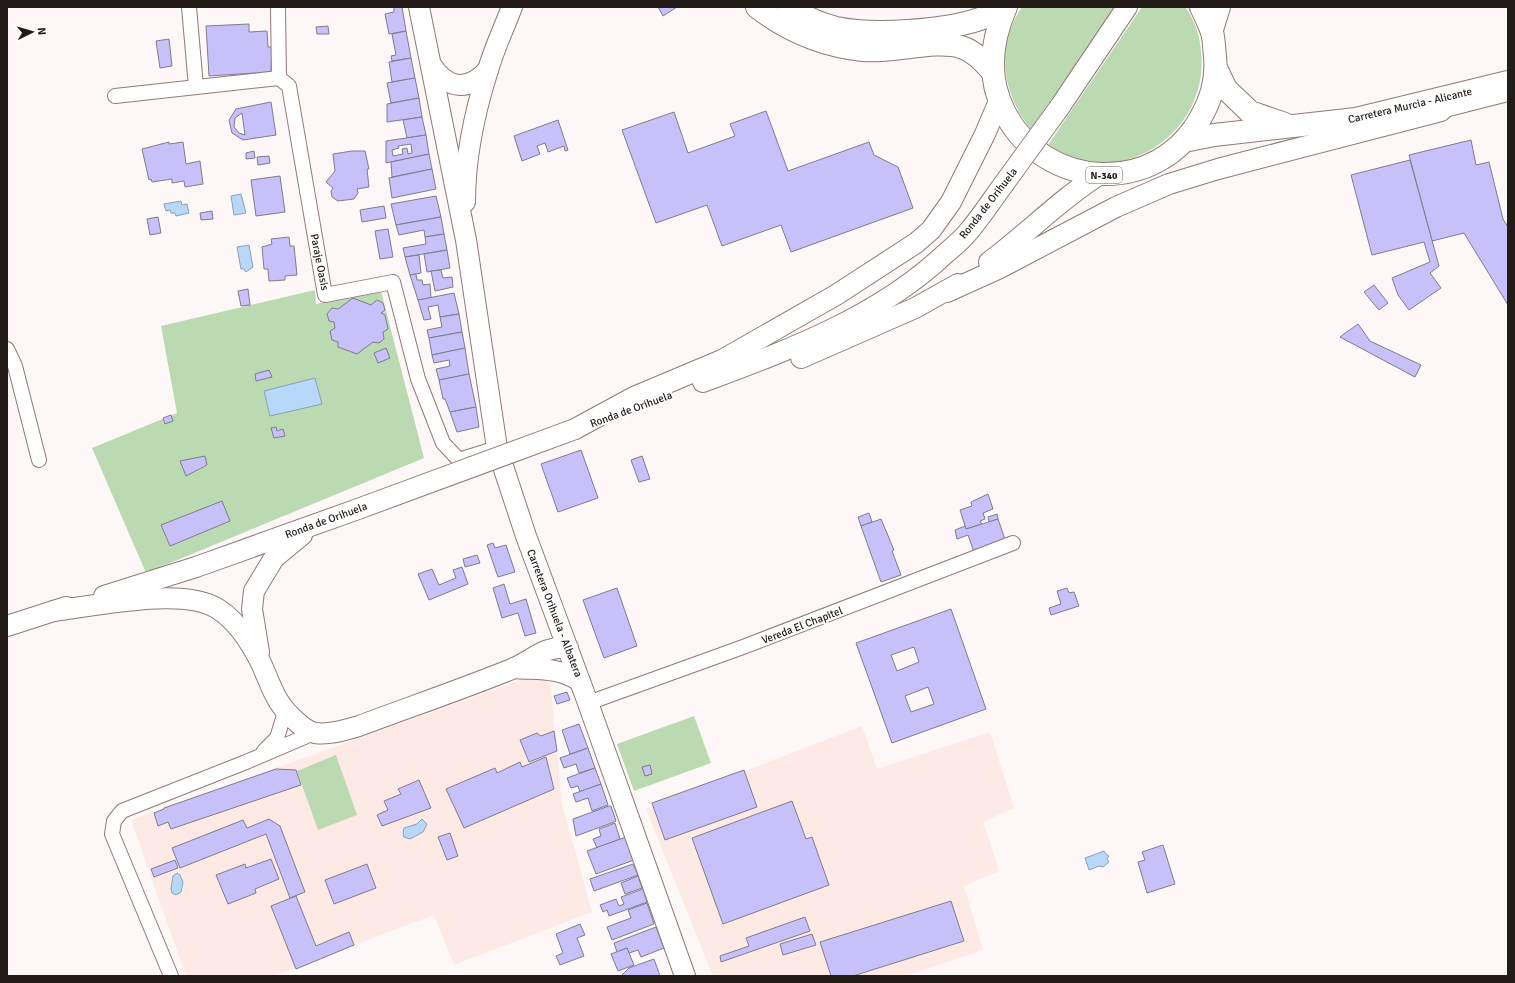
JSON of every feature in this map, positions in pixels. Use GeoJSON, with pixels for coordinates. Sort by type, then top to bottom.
{"type":"FeatureCollection","features":[{"type":"Feature","properties":{"kind":"highway"},"geometry":{"type":"LineString","coordinates":[[757,7],[782,25],[821,42],[865,50],[945,45],[960,47],[981,58],[992,70]]}},
{"type":"Feature","properties":{"kind":"highway","name":"N-340"},"geometry":{"type":"LineString","coordinates":[[789,7],[816,21],[836,28],[872,32],[896,31],[961,23],[980,19],[1006,7]]}},
{"type":"Feature","properties":{"kind":"highway","name":"N-340"},"geometry":{"type":"LineString","coordinates":[[1006,7],[998,26],[993,48],[992,70],[999,101],[1010,125],[1028,145],[1049,160],[1073,171],[1099,175],[1123,174],[1145,167],[1166,156],[1184,141],[1197,125],[1207,107],[1213,88],[1216,68],[1212,33],[1201,7]]}},
{"type":"Feature","properties":{"kind":"highway","name":"Carretera Murcia - Alicante"},"geometry":{"type":"LineString","coordinates":[[1216,68],[1226,89],[1250,112],[1288,126]]}},
{"type":"Feature","properties":{"kind":"highway","name":"Carretera Murcia - Alicante"},"geometry":{"type":"LineString","coordinates":[[1184,141],[1214,135],[1356,119],[1448,103],[1508,82]]}},
{"type":"Feature","properties":{"kind":"main road"},"geometry":{"type":"LineString","coordinates":[[420,7],[466,240]]}},
{"type":"Feature","properties":{"kind":"main road"},"geometry":{"type":"LineString","coordinates":[[466,240],[465,188],[473,130],[488,70],[512,7]]}},
{"type":"Feature","properties":{"kind":"main road","name":"Ronda de Orihuela"},"geometry":{"type":"LineString","coordinates":[[7,626],[196,567],[313,526],[694,386],[809,340],[864,313],[893,295],[925,272],[968,232],[1004,185],[1059,108],[1126,7]]}},
{"type":"Feature","properties":{"kind":"main road"},"geometry":{"type":"LineString","coordinates":[[1212,33],[1220,7]]}},
{"type":"Feature","properties":{"kind":"main road"},"geometry":{"type":"LineString","coordinates":[[432,66],[439,76],[450,83],[462,85],[474,82],[488,70]]}},
{"type":"Feature","properties":{"kind":"main road"},"geometry":{"type":"LineString","coordinates":[[575,429],[634,397],[722,360],[829,299],[916,243],[931,230],[951,202],[985,134],[999,101]]}},
{"type":"Feature","properties":{"kind":"main road"},"geometry":{"type":"LineString","coordinates":[[694,386],[749,375],[815,353],[998,269],[1116,207],[1169,184],[1448,103]]}},
{"type":"Feature","properties":{"kind":"main road"},"geometry":{"type":"LineString","coordinates":[[947,292],[1016,242],[1080,187],[1099,175]]}},
{"type":"Feature","properties":{"kind":"main road","name":"Carretera Orihuela - Albatera"},"geometry":{"type":"LineString","coordinates":[[466,240],[497,448],[526,536],[588,703],[685,976]]}},
{"type":"Feature","properties":{"kind":"main road"},"geometry":{"type":"LineString","coordinates":[[261,664],[252,609],[254,591],[274,558],[313,526]]}},
{"type":"Feature","properties":{"kind":"main road"},"geometry":{"type":"LineString","coordinates":[[514,668],[545,642],[550,628],[548,596]]}},
{"type":"Feature","properties":{"kind":"main road"},"geometry":{"type":"LineString","coordinates":[[54,611],[169,597],[196,600],[218,609],[241,630],[261,664],[269,685],[285,712],[302,727],[314,732],[340,732],[514,668],[545,665],[560,656],[568,648]]}},
{"type":"Feature","properties":{"kind":"main road"},"geometry":{"type":"LineString","coordinates":[[514,668],[556,670],[566,673],[580,681]]}},
{"type":"Feature","properties":{"kind":"street"},"geometry":{"type":"LineString","coordinates":[[189,7],[196,87]]}},
{"type":"Feature","properties":{"kind":"street"},"geometry":{"type":"LineString","coordinates":[[115,96],[279,78],[278,7]]}},
{"type":"Feature","properties":{"kind":"street","name":"Paraje Oasis"},"geometry":{"type":"LineString","coordinates":[[279,78],[288,86],[325,295],[393,282],[418,378],[443,442],[459,460],[497,448]]}},
{"type":"Feature","properties":{"kind":"street"},"geometry":{"type":"LineString","coordinates":[[1448,103],[1508,94]]}},
{"type":"Feature","properties":{"kind":"street"},"geometry":{"type":"LineString","coordinates":[[7,349],[15,366],[39,460]]}},
{"type":"Feature","properties":{"kind":"street","name":"Vereda El Chapitel"},"geometry":{"type":"LineString","coordinates":[[588,703],[743,647],[1013,543]]}},
{"type":"Feature","properties":{"kind":"street"},"geometry":{"type":"LineString","coordinates":[[260,756],[277,738],[285,712]]}},
{"type":"Feature","properties":{"kind":"street"},"geometry":{"type":"LineString","coordinates":[[171,976],[112,834],[114,820],[122,811],[260,756],[314,732]]}},
{"type":"Feature","properties":{"kind":"shaded area"},"geometry":{"type":"Polygon","coordinates":[[[549,670],[562,804],[592,912],[454,965],[434,915],[273,976],[186,976],[131,820],[549,670]]]}},
{"type":"Feature","properties":{"kind":"shaded area"},"geometry":{"type":"Polygon","coordinates":[[[862,726],[877,769],[990,732],[1014,808],[983,822],[999,871],[964,886],[983,950],[906,976],[713,976],[646,809],[862,726]]]}},
{"type":"Feature","properties":{"kind":"green space"},"geometry":{"type":"Polygon","coordinates":[[[1022,7],[1115,7],[1031,129],[1021,116],[1014,101],[1008,85],[1006,70],[1005,53],[1008,37],[1013,22],[1022,7]]]}},
{"type":"Feature","properties":{"kind":"green space"},"geometry":{"type":"Polygon","coordinates":[[[1142,7],[1185,7],[1192,17],[1198,34],[1201,52],[1200,82],[1191,108],[1175,131],[1154,148],[1129,159],[1102,163],[1075,159],[1048,145],[1142,7]]]}},
{"type":"Feature","properties":{"kind":"green space"},"geometry":{"type":"Polygon","coordinates":[[[315,290],[316,304],[381,291],[424,458],[146,573],[92,448],[177,413],[161,326],[315,290]]]}},
{"type":"Feature","properties":{"kind":"green space"},"geometry":{"type":"Polygon","coordinates":[[[694,716],[711,763],[634,791],[617,744],[694,716]]]}},
{"type":"Feature","properties":{"kind":"green space"},"geometry":{"type":"Polygon","coordinates":[[[336,755],[357,815],[318,830],[297,771],[336,755]]]}},
{"type":"Feature","properties":{"kind":"water"},"geometry":{"type":"Polygon","coordinates":[[[241,194],[246,213],[234,215],[231,196],[241,194]]]}},
{"type":"Feature","properties":{"kind":"water"},"geometry":{"type":"Polygon","coordinates":[[[181,201],[182,205],[187,204],[189,213],[176,216],[175,213],[171,213],[170,210],[166,211],[164,204],[181,201]]]}},
{"type":"Feature","properties":{"kind":"water"},"geometry":{"type":"Polygon","coordinates":[[[249,245],[253,267],[246,272],[244,269],[241,269],[237,247],[249,245]]]}},
{"type":"Feature","properties":{"kind":"water"},"geometry":{"type":"Polygon","coordinates":[[[315,378],[322,404],[270,416],[264,391],[315,378]]]}},
{"type":"Feature","properties":{"kind":"water"},"geometry":{"type":"Polygon","coordinates":[[[422,819],[427,824],[423,832],[410,839],[404,837],[404,828],[417,824],[422,819]]]}},
{"type":"Feature","properties":{"kind":"water"},"geometry":{"type":"Polygon","coordinates":[[[1104,851],[1109,856],[1107,859],[1109,862],[1103,867],[1099,866],[1089,870],[1085,858],[1104,851]]]}},
{"type":"Feature","properties":{"kind":"water"},"geometry":{"type":"Polygon","coordinates":[[[177,873],[180,875],[183,882],[181,892],[176,895],[172,893],[171,889],[173,876],[177,873]]]}},
{"type":"Feature","properties":{"kind":"building"},"geometry":{"type":"Polygon","coordinates":[[[394,7],[402,7],[406,31],[389,34],[385,14],[394,12],[394,7]]]}},
{"type":"Feature","properties":{"kind":"building"},"geometry":{"type":"Polygon","coordinates":[[[658,7],[677,7],[663,16],[658,7]]]}},
{"type":"Feature","properties":{"kind":"building"},"geometry":{"type":"Polygon","coordinates":[[[249,24],[249,32],[267,31],[268,47],[272,47],[271,72],[209,76],[206,26],[249,24]]]}},
{"type":"Feature","properties":{"kind":"building"},"geometry":{"type":"Polygon","coordinates":[[[328,26],[329,34],[317,34],[316,27],[328,26]]]}},
{"type":"Feature","properties":{"kind":"building"},"geometry":{"type":"Polygon","coordinates":[[[406,31],[411,58],[392,61],[391,56],[396,55],[392,34],[406,31]]]}},
{"type":"Feature","properties":{"kind":"building"},"geometry":{"type":"Polygon","coordinates":[[[169,39],[172,66],[160,68],[156,41],[169,39]]]}},
{"type":"Feature","properties":{"kind":"building"},"geometry":{"type":"Polygon","coordinates":[[[411,58],[415,78],[392,82],[389,62],[411,58]]]}},
{"type":"Feature","properties":{"kind":"building"},"geometry":{"type":"Polygon","coordinates":[[[415,78],[419,98],[391,103],[387,83],[415,78]]]}},
{"type":"Feature","properties":{"kind":"building"},"geometry":{"type":"Polygon","coordinates":[[[419,98],[422,117],[387,122],[387,104],[419,98]]]}},
{"type":"Feature","properties":{"kind":"building"},"geometry":{"type":"Polygon","coordinates":[[[271,102],[276,135],[243,140],[232,133],[229,120],[236,109],[271,102]],[[242,113],[235,118],[234,127],[239,133],[245,135],[242,113]]]}},
{"type":"Feature","properties":{"kind":"building"},"geometry":{"type":"Polygon","coordinates":[[[766,111],[788,171],[869,142],[874,155],[898,167],[913,208],[791,252],[781,225],[722,246],[707,205],[656,223],[622,130],[674,112],[688,153],[735,136],[730,124],[766,111]]]}},
{"type":"Feature","properties":{"kind":"building"},"geometry":{"type":"Polygon","coordinates":[[[422,117],[426,135],[407,138],[403,120],[422,117]]]}},
{"type":"Feature","properties":{"kind":"building"},"geometry":{"type":"Polygon","coordinates":[[[558,120],[568,150],[565,151],[564,146],[548,152],[545,143],[537,146],[540,154],[522,161],[514,136],[558,120]]]}},
{"type":"Feature","properties":{"kind":"building"},"geometry":{"type":"Polygon","coordinates":[[[426,135],[429,154],[386,163],[386,141],[426,135]],[[411,144],[398,146],[399,148],[392,150],[393,156],[403,154],[402,149],[407,148],[408,154],[412,153],[411,144]]]}},
{"type":"Feature","properties":{"kind":"building"},"geometry":{"type":"Polygon","coordinates":[[[1471,140],[1476,165],[1489,162],[1503,219],[1508,227],[1508,305],[1464,233],[1432,241],[1409,155],[1471,140]]]}},
{"type":"Feature","properties":{"kind":"building"},"geometry":{"type":"Polygon","coordinates":[[[169,142],[169,144],[183,142],[186,164],[200,161],[203,184],[185,187],[184,181],[172,183],[172,179],[152,182],[151,179],[149,180],[142,149],[169,142]]]}},
{"type":"Feature","properties":{"kind":"building"},"geometry":{"type":"Polygon","coordinates":[[[254,151],[255,158],[246,159],[246,153],[254,151]]]}},
{"type":"Feature","properties":{"kind":"building"},"geometry":{"type":"Polygon","coordinates":[[[352,151],[365,151],[369,169],[367,169],[369,187],[357,189],[358,193],[354,199],[338,201],[332,197],[331,191],[333,188],[326,182],[335,171],[333,154],[352,151]]]}},
{"type":"Feature","properties":{"kind":"building"},"geometry":{"type":"Polygon","coordinates":[[[429,154],[432,169],[392,177],[391,162],[429,154]]]}},
{"type":"Feature","properties":{"kind":"building"},"geometry":{"type":"Polygon","coordinates":[[[269,156],[270,163],[258,165],[257,157],[269,156]]]}},
{"type":"Feature","properties":{"kind":"building"},"geometry":{"type":"Polygon","coordinates":[[[1410,160],[1439,266],[1430,273],[1441,288],[1409,310],[1398,295],[1392,278],[1430,262],[1424,242],[1372,255],[1351,175],[1410,160]]]}},
{"type":"Feature","properties":{"kind":"building"},"geometry":{"type":"Polygon","coordinates":[[[432,169],[436,189],[392,198],[389,178],[432,169]]]}},
{"type":"Feature","properties":{"kind":"building"},"geometry":{"type":"Polygon","coordinates":[[[280,176],[285,212],[256,216],[251,180],[280,176]]]}},
{"type":"Feature","properties":{"kind":"building"},"geometry":{"type":"Polygon","coordinates":[[[436,196],[441,217],[396,225],[391,204],[436,196]]]}},
{"type":"Feature","properties":{"kind":"building"},"geometry":{"type":"Polygon","coordinates":[[[384,206],[386,218],[362,222],[360,210],[384,206]]]}},
{"type":"Feature","properties":{"kind":"building"},"geometry":{"type":"Polygon","coordinates":[[[212,211],[213,219],[201,220],[200,213],[212,211]]]}},
{"type":"Feature","properties":{"kind":"building"},"geometry":{"type":"Polygon","coordinates":[[[158,217],[161,233],[150,235],[147,219],[158,217]]]}},
{"type":"Feature","properties":{"kind":"building"},"geometry":{"type":"Polygon","coordinates":[[[441,217],[444,234],[425,237],[424,230],[399,235],[396,225],[441,217]]]}},
{"type":"Feature","properties":{"kind":"building"},"geometry":{"type":"Polygon","coordinates":[[[388,229],[393,257],[380,259],[375,231],[388,229]]]}},
{"type":"Feature","properties":{"kind":"building"},"geometry":{"type":"Polygon","coordinates":[[[444,234],[447,250],[405,257],[403,248],[426,244],[425,237],[444,234]]]}},
{"type":"Feature","properties":{"kind":"building"},"geometry":{"type":"Polygon","coordinates":[[[289,237],[290,246],[294,246],[297,275],[285,276],[285,280],[269,281],[268,269],[264,269],[262,247],[272,244],[271,239],[289,237]]]}},
{"type":"Feature","properties":{"kind":"building"},"geometry":{"type":"Polygon","coordinates":[[[447,250],[450,268],[427,272],[424,254],[447,250]]]}},
{"type":"Feature","properties":{"kind":"building"},"geometry":{"type":"Polygon","coordinates":[[[419,255],[421,273],[410,275],[405,257],[419,255]]]}},
{"type":"Feature","properties":{"kind":"building"},"geometry":{"type":"Polygon","coordinates":[[[441,270],[443,278],[452,277],[453,287],[435,291],[431,271],[441,270]]]}},
{"type":"Feature","properties":{"kind":"building"},"geometry":{"type":"Polygon","coordinates":[[[416,274],[417,280],[422,280],[423,285],[430,284],[431,298],[418,300],[410,275],[416,274]]]}},
{"type":"Feature","properties":{"kind":"building"},"geometry":{"type":"Polygon","coordinates":[[[1374,285],[1388,303],[1379,310],[1364,292],[1374,285]]]}},
{"type":"Feature","properties":{"kind":"building"},"geometry":{"type":"Polygon","coordinates":[[[248,289],[250,305],[241,306],[238,291],[248,289]]]}},
{"type":"Feature","properties":{"kind":"building"},"geometry":{"type":"Polygon","coordinates":[[[454,293],[459,314],[440,317],[438,305],[428,307],[431,319],[424,320],[418,300],[454,293]]]}},
{"type":"Feature","properties":{"kind":"building"},"geometry":{"type":"Polygon","coordinates":[[[353,298],[371,305],[377,300],[383,303],[385,310],[381,313],[385,315],[388,329],[383,332],[384,339],[379,343],[373,342],[357,354],[338,347],[338,342],[332,340],[330,331],[335,328],[334,322],[329,321],[327,314],[332,308],[338,309],[353,298]]]}},
{"type":"Feature","properties":{"kind":"building"},"geometry":{"type":"Polygon","coordinates":[[[459,314],[462,332],[429,338],[427,330],[442,327],[440,317],[459,314]]]}},
{"type":"Feature","properties":{"kind":"building"},"geometry":{"type":"Polygon","coordinates":[[[1358,324],[1370,341],[1421,365],[1415,377],[1340,337],[1358,324]]]}},
{"type":"Feature","properties":{"kind":"building"},"geometry":{"type":"Polygon","coordinates":[[[462,332],[465,348],[432,355],[429,338],[462,332]]]}},
{"type":"Feature","properties":{"kind":"building"},"geometry":{"type":"Polygon","coordinates":[[[386,348],[390,358],[378,363],[374,353],[386,348]]]}},
{"type":"Feature","properties":{"kind":"building"},"geometry":{"type":"Polygon","coordinates":[[[465,348],[469,374],[439,380],[436,369],[450,366],[449,360],[434,363],[432,355],[465,348]]]}},
{"type":"Feature","properties":{"kind":"building"},"geometry":{"type":"Polygon","coordinates":[[[269,370],[272,377],[256,381],[255,374],[269,370]]]}},
{"type":"Feature","properties":{"kind":"building"},"geometry":{"type":"Polygon","coordinates":[[[469,374],[476,407],[450,412],[445,399],[443,399],[439,380],[469,374]]]}},
{"type":"Feature","properties":{"kind":"building"},"geometry":{"type":"Polygon","coordinates":[[[476,407],[479,427],[457,432],[450,412],[476,407]]]}},
{"type":"Feature","properties":{"kind":"building"},"geometry":{"type":"Polygon","coordinates":[[[171,415],[173,421],[165,424],[163,418],[171,415]]]}},
{"type":"Feature","properties":{"kind":"building"},"geometry":{"type":"Polygon","coordinates":[[[276,427],[277,431],[283,429],[285,436],[274,438],[271,428],[276,427]]]}},
{"type":"Feature","properties":{"kind":"building"},"geometry":{"type":"Polygon","coordinates":[[[581,450],[598,498],[558,512],[541,464],[581,450]]]}},
{"type":"Feature","properties":{"kind":"building"},"geometry":{"type":"Polygon","coordinates":[[[205,456],[207,465],[186,476],[180,461],[205,456]]]}},
{"type":"Feature","properties":{"kind":"building"},"geometry":{"type":"Polygon","coordinates":[[[642,456],[650,479],[639,482],[631,460],[642,456]]]}},
{"type":"Feature","properties":{"kind":"building"},"geometry":{"type":"Polygon","coordinates":[[[988,494],[993,509],[983,513],[985,519],[980,521],[982,524],[966,529],[960,510],[972,506],[971,502],[988,494]]]}},
{"type":"Feature","properties":{"kind":"building"},"geometry":{"type":"Polygon","coordinates":[[[222,501],[230,521],[170,546],[161,525],[222,501]]]}},
{"type":"Feature","properties":{"kind":"building"},"geometry":{"type":"Polygon","coordinates":[[[869,513],[872,522],[861,526],[858,517],[869,513]]]}},
{"type":"Feature","properties":{"kind":"building"},"geometry":{"type":"Polygon","coordinates":[[[997,514],[998,519],[989,522],[988,517],[997,514]]]}},
{"type":"Feature","properties":{"kind":"building"},"geometry":{"type":"Polygon","coordinates":[[[881,519],[894,550],[892,551],[901,575],[881,582],[861,526],[881,519]]]}},
{"type":"Feature","properties":{"kind":"building"},"geometry":{"type":"Polygon","coordinates":[[[998,519],[1006,542],[974,552],[968,535],[957,539],[955,530],[965,526],[966,529],[998,519]]]}},
{"type":"Feature","properties":{"kind":"building"},"geometry":{"type":"Polygon","coordinates":[[[493,543],[495,548],[506,545],[515,572],[498,577],[487,545],[493,543]]]}},
{"type":"Feature","properties":{"kind":"building"},"geometry":{"type":"Polygon","coordinates":[[[477,555],[480,563],[465,567],[463,559],[477,555]]]}},
{"type":"Feature","properties":{"kind":"building"},"geometry":{"type":"Polygon","coordinates":[[[462,567],[468,584],[429,600],[418,574],[432,569],[439,585],[456,578],[453,570],[462,567]]]}},
{"type":"Feature","properties":{"kind":"building"},"geometry":{"type":"Polygon","coordinates":[[[504,584],[510,604],[526,599],[536,633],[525,636],[518,613],[502,618],[493,588],[504,584]]]}},
{"type":"Feature","properties":{"kind":"building"},"geometry":{"type":"Polygon","coordinates":[[[617,588],[637,646],[604,658],[583,600],[617,588]]]}},
{"type":"Feature","properties":{"kind":"building"},"geometry":{"type":"Polygon","coordinates":[[[1067,588],[1069,593],[1074,592],[1079,606],[1051,615],[1049,608],[1061,604],[1057,591],[1067,588]]]}},
{"type":"Feature","properties":{"kind":"building"},"geometry":{"type":"Polygon","coordinates":[[[951,609],[986,709],[892,743],[856,643],[951,609]],[[914,647],[891,655],[897,671],[919,662],[914,647]],[[928,687],[905,696],[911,712],[934,704],[928,687]]]}},
{"type":"Feature","properties":{"kind":"building"},"geometry":{"type":"Polygon","coordinates":[[[567,692],[570,700],[557,704],[554,696],[567,692]]]}},
{"type":"Feature","properties":{"kind":"building"},"geometry":{"type":"Polygon","coordinates":[[[579,724],[588,748],[570,754],[562,730],[579,724]]]}},
{"type":"Feature","properties":{"kind":"building"},"geometry":{"type":"Polygon","coordinates":[[[554,731],[557,751],[529,762],[520,740],[537,733],[541,736],[554,731]]]}},
{"type":"Feature","properties":{"kind":"building"},"geometry":{"type":"Polygon","coordinates":[[[588,748],[595,768],[579,773],[576,764],[564,768],[560,758],[588,748]]]}},
{"type":"Feature","properties":{"kind":"building"},"geometry":{"type":"Polygon","coordinates":[[[546,757],[554,789],[464,828],[446,789],[495,768],[497,773],[520,762],[522,767],[546,757]]]}},
{"type":"Feature","properties":{"kind":"building"},"geometry":{"type":"Polygon","coordinates":[[[650,765],[652,774],[645,776],[642,767],[650,765]]]}},
{"type":"Feature","properties":{"kind":"building"},"geometry":{"type":"Polygon","coordinates":[[[595,768],[601,784],[580,792],[578,786],[571,788],[567,778],[595,768]]]}},
{"type":"Feature","properties":{"kind":"building"},"geometry":{"type":"Polygon","coordinates":[[[276,769],[296,770],[301,785],[171,829],[168,822],[158,826],[154,813],[164,808],[276,769]]]}},
{"type":"Feature","properties":{"kind":"building"},"geometry":{"type":"Polygon","coordinates":[[[744,770],[757,807],[665,840],[652,803],[744,770]]]}},
{"type":"Feature","properties":{"kind":"building"},"geometry":{"type":"Polygon","coordinates":[[[419,780],[431,808],[382,826],[377,815],[388,810],[384,801],[401,794],[398,789],[419,780]]]}},
{"type":"Feature","properties":{"kind":"building"},"geometry":{"type":"Polygon","coordinates":[[[601,784],[608,805],[592,811],[588,798],[576,802],[573,794],[601,784]]]}},
{"type":"Feature","properties":{"kind":"building"},"geometry":{"type":"Polygon","coordinates":[[[792,801],[806,839],[812,837],[829,885],[723,924],[692,838],[792,801]]]}},
{"type":"Feature","properties":{"kind":"building"},"geometry":{"type":"Polygon","coordinates":[[[611,806],[616,821],[576,836],[573,819],[611,806]]]}},
{"type":"Feature","properties":{"kind":"building"},"geometry":{"type":"Polygon","coordinates":[[[269,819],[280,826],[305,892],[290,898],[266,834],[180,868],[172,848],[243,820],[247,828],[269,819]]]}},
{"type":"Feature","properties":{"kind":"building"},"geometry":{"type":"Polygon","coordinates":[[[615,823],[620,839],[597,848],[593,839],[601,836],[599,829],[615,823]]]}},
{"type":"Feature","properties":{"kind":"building"},"geometry":{"type":"Polygon","coordinates":[[[450,833],[458,856],[447,860],[438,837],[450,833]]]}},
{"type":"Feature","properties":{"kind":"building"},"geometry":{"type":"Polygon","coordinates":[[[626,837],[634,860],[596,874],[587,851],[626,837]]]}},
{"type":"Feature","properties":{"kind":"building"},"geometry":{"type":"Polygon","coordinates":[[[1163,845],[1175,884],[1147,893],[1138,862],[1145,860],[1142,852],[1163,845]]]}},
{"type":"Feature","properties":{"kind":"building"},"geometry":{"type":"Polygon","coordinates":[[[271,859],[279,879],[255,889],[256,893],[228,904],[216,875],[245,864],[246,868],[271,859]]]}},
{"type":"Feature","properties":{"kind":"building"},"geometry":{"type":"Polygon","coordinates":[[[175,860],[178,868],[154,877],[151,869],[175,860]]]}},
{"type":"Feature","properties":{"kind":"building"},"geometry":{"type":"Polygon","coordinates":[[[367,864],[376,888],[334,904],[325,880],[367,864]]]}},
{"type":"Feature","properties":{"kind":"building"},"geometry":{"type":"Polygon","coordinates":[[[633,864],[638,875],[594,891],[590,879],[633,864]]]}},
{"type":"Feature","properties":{"kind":"building"},"geometry":{"type":"Polygon","coordinates":[[[638,876],[642,888],[625,894],[621,883],[638,876]]]}},
{"type":"Feature","properties":{"kind":"building"},"geometry":{"type":"Polygon","coordinates":[[[643,889],[647,902],[609,916],[607,910],[603,912],[600,905],[616,899],[619,906],[624,904],[621,897],[643,889]]]}},
{"type":"Feature","properties":{"kind":"building"},"geometry":{"type":"Polygon","coordinates":[[[296,896],[316,946],[349,932],[354,945],[296,969],[271,906],[296,896]]]}},
{"type":"Feature","properties":{"kind":"building"},"geometry":{"type":"Polygon","coordinates":[[[951,901],[964,941],[853,976],[831,976],[820,942],[951,901]]]}},
{"type":"Feature","properties":{"kind":"building"},"geometry":{"type":"Polygon","coordinates":[[[647,903],[654,924],[612,940],[607,927],[631,918],[628,910],[647,903]]]}},
{"type":"Feature","properties":{"kind":"building"},"geometry":{"type":"Polygon","coordinates":[[[805,917],[810,931],[721,962],[720,956],[749,946],[746,938],[805,917]]]}},
{"type":"Feature","properties":{"kind":"building"},"geometry":{"type":"Polygon","coordinates":[[[580,924],[585,935],[577,938],[584,956],[560,965],[556,956],[563,953],[556,934],[580,924]]]}},
{"type":"Feature","properties":{"kind":"building"},"geometry":{"type":"Polygon","coordinates":[[[656,927],[664,948],[641,957],[638,950],[629,953],[627,948],[617,952],[614,943],[656,927]]]}},
{"type":"Feature","properties":{"kind":"building"},"geometry":{"type":"Polygon","coordinates":[[[812,934],[816,945],[783,955],[780,944],[812,934]]]}},
{"type":"Feature","properties":{"kind":"building"},"geometry":{"type":"Polygon","coordinates":[[[627,948],[634,965],[618,971],[611,954],[627,948]]]}},
{"type":"Feature","properties":{"kind":"building"},"geometry":{"type":"Polygon","coordinates":[[[654,959],[660,976],[621,976],[629,968],[654,959]]]}}]}
